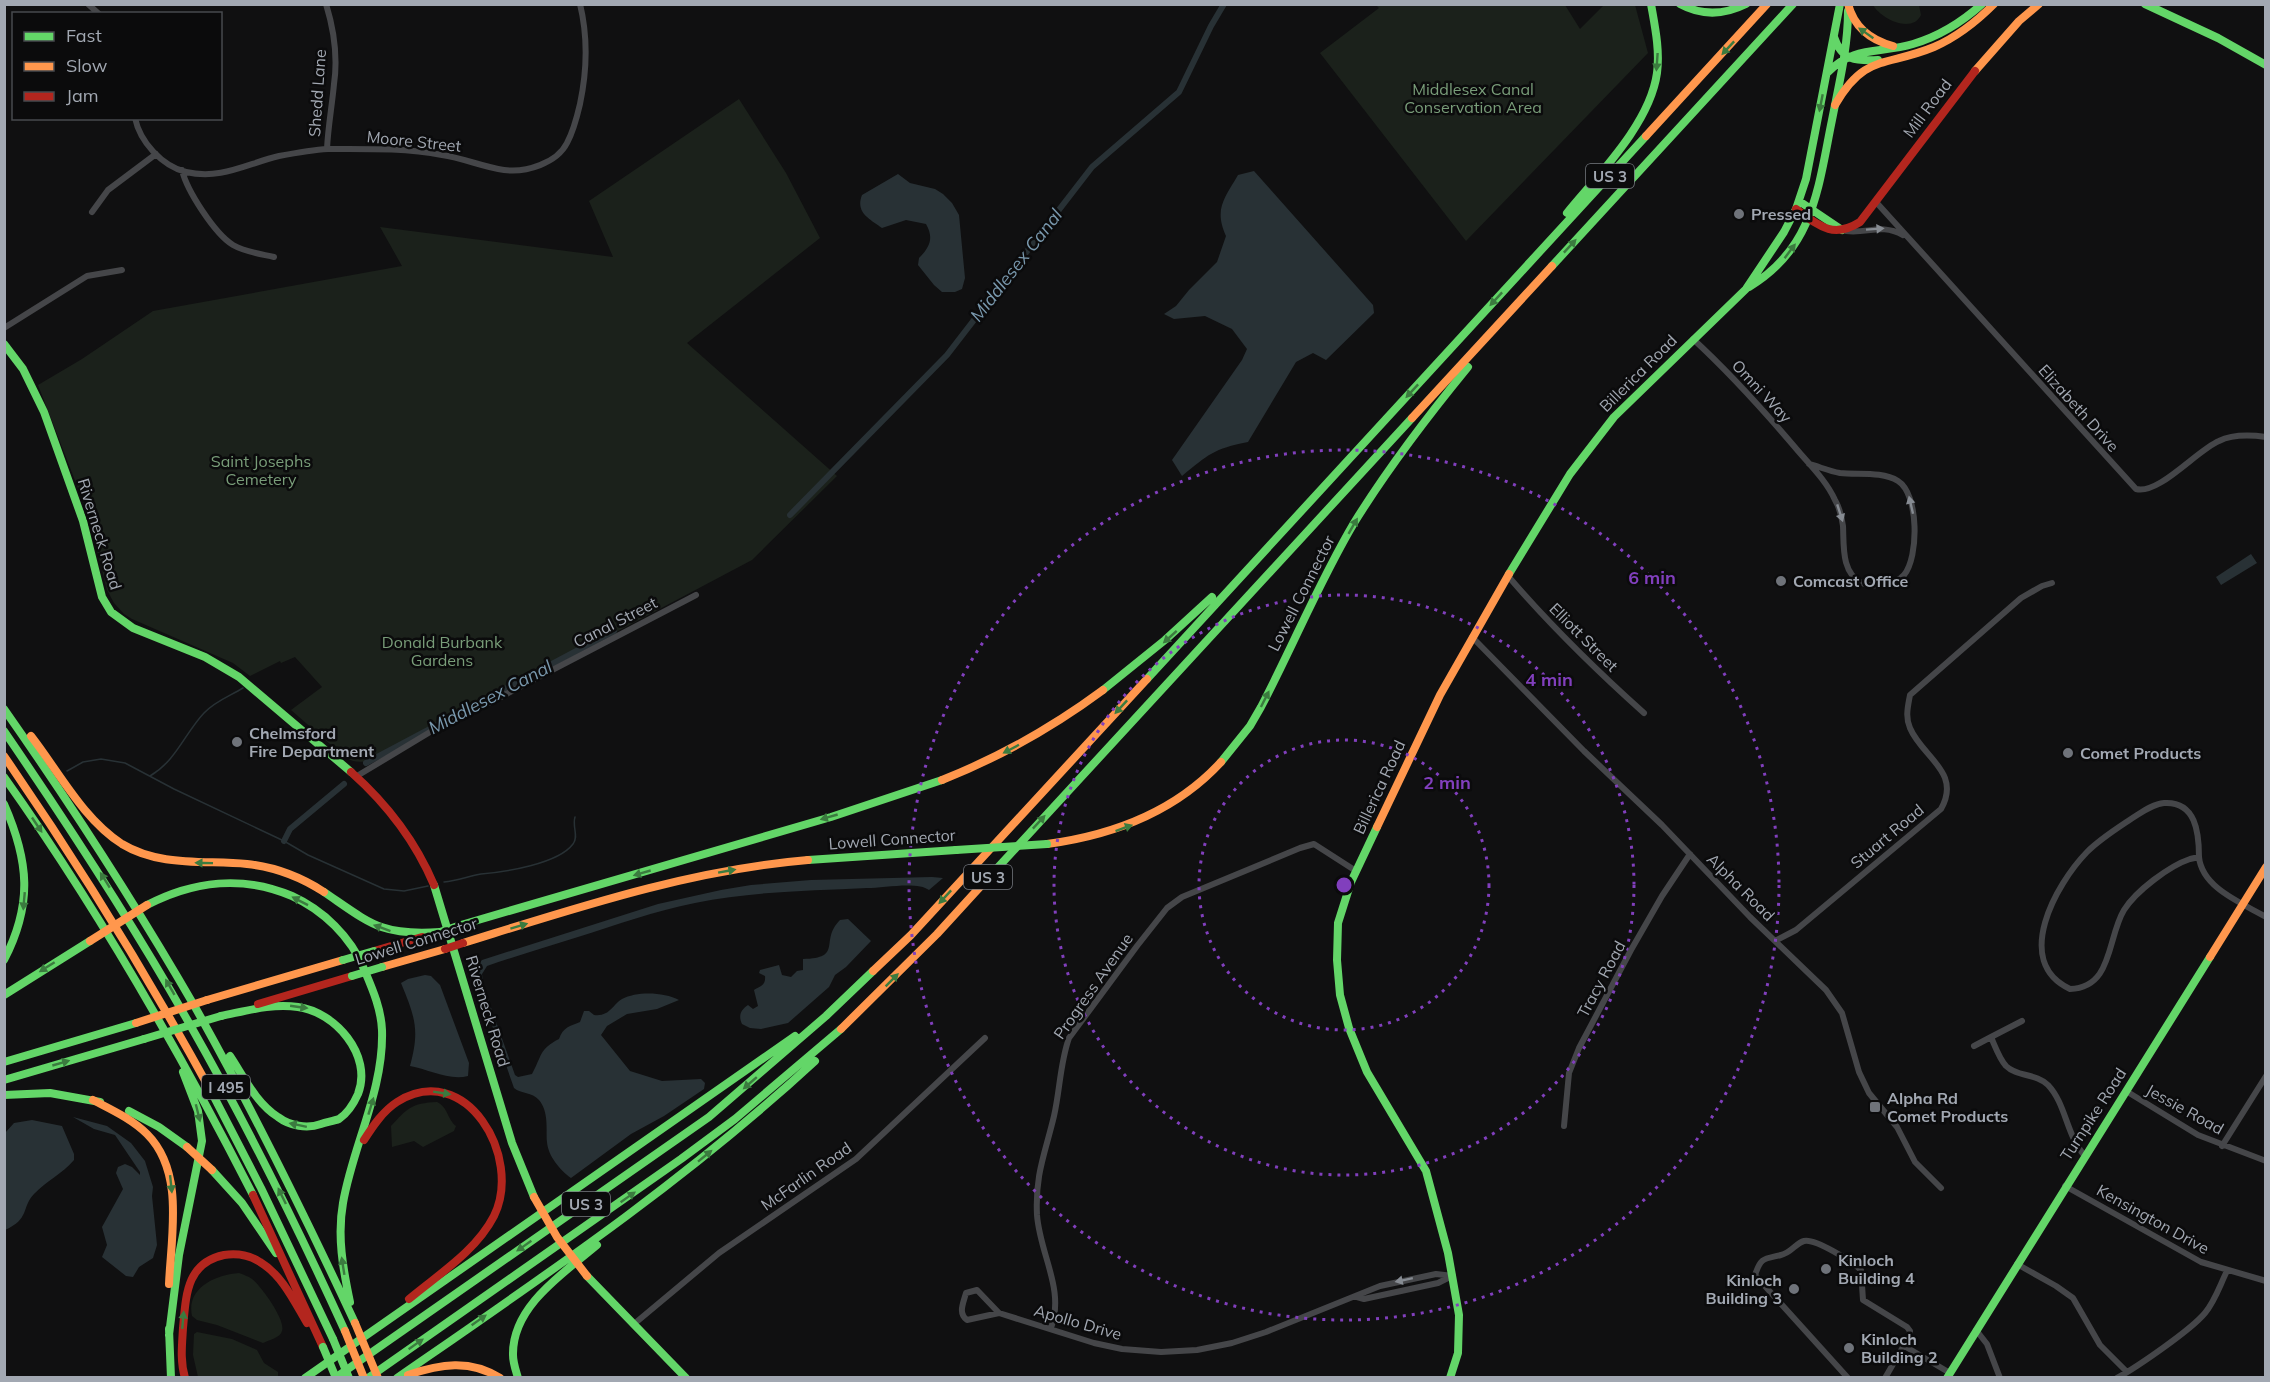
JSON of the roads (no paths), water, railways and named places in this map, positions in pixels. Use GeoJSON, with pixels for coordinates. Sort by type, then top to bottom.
{"type":"FeatureCollection","features":[{"type":"Feature","properties":{"kind":"main road"},"geometry":{"type":"LineString","coordinates":[[1512,282],[1624,141],[1644,111],[1655,83],[1657,69],[1658,51],[1651,4]]}},
{"type":"Feature","properties":{"kind":"main road"},"geometry":{"type":"LineString","coordinates":[[1680,4],[1688,10],[1707,14],[1724,12],[1746,4]]}},
{"type":"Feature","properties":{"kind":"main road","name":"US 3"},"geometry":{"type":"LineString","coordinates":[[336,1377],[709,1117],[825,1016],[911,935],[1767,4]]}},
{"type":"Feature","properties":{"kind":"main road","name":"US 3"},"geometry":{"type":"LineString","coordinates":[[366,1377],[699,1146],[811,1057],[875,997],[936,934],[1793,4]]}},
{"type":"Feature","properties":{"kind":"main road","name":"Billerica Road"},"geometry":{"type":"LineString","coordinates":[[1450,1377],[1458,1353],[1459,1334],[1453,1275],[1426,1171],[1368,1072],[1349,1028],[1340,995],[1337,960],[1338,923],[1356,871],[1416,742],[1472,637],[1580,459],[1614,417],[1746,289],[1774,250],[1797,205],[1809,163],[1840,4]]}},
{"type":"Feature","properties":{"kind":"main road"},"geometry":{"type":"LineString","coordinates":[[1847,4],[1852,20],[1858,27],[1880,42],[1899,47]]}},
{"type":"Feature","properties":{"kind":"main road","name":"Billerica Road"},"geometry":{"type":"LineString","coordinates":[[1746,289],[1764,278],[1779,264],[1801,235],[1809,219],[1844,56],[1848,31],[1847,4]]}},
{"type":"Feature","properties":{"kind":"main road"},"geometry":{"type":"LineString","coordinates":[[1827,73],[1844,56],[1863,50],[1899,47],[1942,34],[1982,4]]}},
{"type":"Feature","properties":{"kind":"main road"},"geometry":{"type":"LineString","coordinates":[[1835,105],[1841,92],[1854,75],[1869,65],[1920,51],[1945,41],[1972,24],[1994,4]]}},
{"type":"Feature","properties":{"kind":"main road","name":"Mill Road"},"geometry":{"type":"LineString","coordinates":[[1842,230],[1860,222],[1966,81],[2019,21],[2040,4]]}},
{"type":"Feature","properties":{"kind":"main road"},"geometry":{"type":"LineString","coordinates":[[2145,4],[2218,38],[2265,65]]}},
{"type":"Feature","properties":{"kind":"main road"},"geometry":{"type":"LineString","coordinates":[[1834,37],[1838,50],[1844,56],[1866,60],[1890,59]]}},
{"type":"Feature","properties":{"kind":"main road"},"geometry":{"type":"LineString","coordinates":[[1797,205],[1812,210],[1842,230]]}},
{"type":"Feature","properties":{"kind":"main road"},"geometry":{"type":"LineString","coordinates":[[1797,205],[1809,219],[1829,231],[1842,230]]}},
{"type":"Feature","properties":{"kind":"main road","name":"Lowell Connector"},"geometry":{"type":"LineString","coordinates":[[4,1080],[646,889],[712,873],[802,860],[1047,844],[1099,836],[1142,821],[1186,795],[1226,758],[1258,712],[1312,598],[1367,501],[1420,426],[1530,289]]}},
{"type":"Feature","properties":{"kind":"main road","name":"Riverneck Road"},"geometry":{"type":"LineString","coordinates":[[4,344],[28,377],[44,414],[84,523],[104,598],[111,612],[134,628],[210,659],[241,677],[357,776],[401,823],[429,869],[510,1137],[534,1197],[557,1237],[587,1276],[686,1377]]}},
{"type":"Feature","properties":{"kind":"main road","name":"Lowell Connector"},"geometry":{"type":"LineString","coordinates":[[4,1062],[887,800],[929,785],[989,760],[1047,729],[1120,679],[1164,642],[1274,540]]}},
{"type":"Feature","properties":{"kind":"main road"},"geometry":{"type":"LineString","coordinates":[[4,703],[94,819],[115,838],[136,851],[174,862],[241,864],[269,868],[311,884],[363,919],[382,928],[406,934],[440,932]]}},
{"type":"Feature","properties":{"kind":"main road"},"geometry":{"type":"LineString","coordinates":[[4,709],[94,840],[186,989],[260,1101],[276,1117],[295,1125],[314,1127],[338,1119],[352,1106],[360,1089],[361,1062],[353,1042],[334,1021],[317,1012],[296,1006],[269,1007],[221,1016]]}},
{"type":"Feature","properties":{"kind":"main road","name":"I 495"},"geometry":{"type":"LineString","coordinates":[[4,731],[93,862],[170,986],[269,1170],[366,1377]]}},
{"type":"Feature","properties":{"kind":"main road","name":"I 495"},"geometry":{"type":"LineString","coordinates":[[4,756],[74,858],[160,998],[250,1162],[349,1377]]}},
{"type":"Feature","properties":{"kind":"main road"},"geometry":{"type":"LineString","coordinates":[[4,777],[68,872],[183,1059],[279,1247],[336,1377]]}},
{"type":"Feature","properties":{"kind":"main road"},"geometry":{"type":"LineString","coordinates":[[4,804],[22,852],[25,880],[21,921],[15,940],[4,960]]}},
{"type":"Feature","properties":{"kind":"main road","name":"Turnpike Road"},"geometry":{"type":"LineString","coordinates":[[1948,1375],[2265,867]]}},
{"type":"Feature","properties":{"kind":"main road"},"geometry":{"type":"LineString","coordinates":[[4,995],[147,905],[172,893],[201,885],[231,882],[266,887],[297,899],[317,910],[341,932],[354,950],[369,980],[380,1012],[383,1032],[379,1077],[343,1202],[340,1232],[344,1272],[355,1323]]}},
{"type":"Feature","properties":{"kind":"main road"},"geometry":{"type":"LineString","coordinates":[[138,984],[184,1074],[196,1104],[201,1126],[201,1153],[181,1244],[169,1335]]}},
{"type":"Feature","properties":{"kind":"main road"},"geometry":{"type":"LineString","coordinates":[[186,989],[279,1160],[378,1377]]}},
{"type":"Feature","properties":{"kind":"main road"},"geometry":{"type":"LineString","coordinates":[[518,1377],[513,1356],[514,1338],[521,1319],[531,1305],[558,1278],[791,1084],[838,1038],[875,997]]}},
{"type":"Feature","properties":{"kind":"main road"},"geometry":{"type":"LineString","coordinates":[[306,1377],[825,1016]]}},
{"type":"Feature","properties":{"kind":"main road"},"geometry":{"type":"LineString","coordinates":[[354,1162],[369,1133],[391,1106],[411,1095],[439,1092],[465,1101],[481,1115],[493,1137],[501,1175],[501,1189],[496,1209],[479,1236],[369,1335]]}},
{"type":"Feature","properties":{"kind":"main road"},"geometry":{"type":"LineString","coordinates":[[4,1095],[50,1093],[93,1100],[149,1121],[187,1147],[235,1194],[255,1221],[288,1273],[307,1310]]}},
{"type":"Feature","properties":{"kind":"main road"},"geometry":{"type":"LineString","coordinates":[[93,1100],[120,1112],[136,1123],[155,1142],[167,1163],[172,1195],[169,1335],[171,1377]]}},
{"type":"Feature","properties":{"kind":"main road"},"geometry":{"type":"LineString","coordinates":[[397,1377],[588,1245],[668,1186]]}},
{"type":"Feature","properties":{"kind":"main road"},"geometry":{"type":"LineString","coordinates":[[185,1377],[181,1353],[187,1287],[202,1265],[210,1259],[226,1254],[249,1256],[271,1270],[323,1347]]}},
{"type":"Feature","properties":{"kind":"main road"},"geometry":{"type":"LineString","coordinates":[[402,1377],[429,1368],[453,1364],[477,1366],[500,1377]]}},
{"type":"Feature","properties":{"kind":"street","name":"Shedd Lane"},"geometry":{"type":"LineString","coordinates":[[326,4],[335,46],[335,82],[328,120],[327,149]]}},
{"type":"Feature","properties":{"kind":"street","name":"Moore Street"},"geometry":{"type":"LineString","coordinates":[[136,120],[145,142],[161,160],[182,171],[202,175],[222,174],[279,156],[327,149],[395,150],[441,154],[505,170],[532,169],[553,158],[566,145],[575,124],[583,88],[586,57],[585,26],[580,4]]}},
{"type":"Feature","properties":{"kind":"street"},"geometry":{"type":"LineString","coordinates":[[92,212],[108,189],[156,154]]}},
{"type":"Feature","properties":{"kind":"street"},"geometry":{"type":"LineString","coordinates":[[182,171],[185,183],[223,237],[235,246],[274,257]]}},
{"type":"Feature","properties":{"kind":"street","name":"Elizabeth Drive"},"geometry":{"type":"LineString","coordinates":[[1876,202],[2136,489],[2143,490],[2156,485],[2219,441],[2235,436],[2265,437]]}},
{"type":"Feature","properties":{"kind":"street"},"geometry":{"type":"LineString","coordinates":[[1842,230],[1853,232],[1885,229],[1906,236]]}},
{"type":"Feature","properties":{"kind":"street"},"geometry":{"type":"LineString","coordinates":[[4,328],[87,276],[122,270]]}},
{"type":"Feature","properties":{"kind":"street","name":"Omni Way"},"geometry":{"type":"LineString","coordinates":[[1693,339],[1775,423],[1835,500],[1843,523],[1845,559],[1849,571],[1862,584],[1875,587],[1899,580],[1905,574],[1910,562],[1915,533],[1905,486],[1887,476],[1840,472],[1809,464]]}},
{"type":"Feature","properties":{"kind":"street","name":"Elliott Street"},"geometry":{"type":"LineString","coordinates":[[1508,576],[1538,610],[1644,713]]}},
{"type":"Feature","properties":{"kind":"street","name":"Stuart Road"},"geometry":{"type":"LineString","coordinates":[[1776,941],[1796,930],[1941,809],[1946,800],[1946,778],[1910,728],[1907,718],[1910,695],[2021,598],[2052,583]]}},
{"type":"Feature","properties":{"kind":"street","name":"Canal Street"},"geometry":{"type":"LineString","coordinates":[[357,776],[440,726],[696,596]]}},
{"type":"Feature","properties":{"kind":"street","name":"Alpha Road"},"geometry":{"type":"LineString","coordinates":[[1472,637],[1585,753],[1826,990],[1842,1013],[1859,1072],[1869,1093],[1897,1127],[1915,1162],[1941,1188]]}},
{"type":"Feature","properties":{"kind":"street"},"geometry":{"type":"LineString","coordinates":[[2199,857],[2184,861],[2144,888],[2127,905],[2120,917],[2105,965],[2095,981],[2083,987],[2070,989],[2049,974],[2042,951],[2045,920],[2073,869],[2099,841],[2152,806],[2171,803],[2186,809],[2195,822],[2199,837],[2201,868],[2207,879],[2265,918]]}},
{"type":"Feature","properties":{"kind":"street","name":"Progress Avenue"},"geometry":{"type":"LineString","coordinates":[[1051,1328],[1056,1295],[1040,1234],[1037,1187],[1038,1171],[1054,1115],[1064,1053],[1069,1038],[1167,909],[1182,897],[1314,844],[1356,871]]}},
{"type":"Feature","properties":{"kind":"street","name":"Tracy Road"},"geometry":{"type":"LineString","coordinates":[[1564,1126],[1569,1072],[1579,1048],[1640,934],[1690,854]]}},
{"type":"Feature","properties":{"kind":"street"},"geometry":{"type":"LineString","coordinates":[[1974,1046],[2022,1021]]}},
{"type":"Feature","properties":{"kind":"street"},"geometry":{"type":"LineString","coordinates":[[1991,1037],[2008,1067],[2039,1078],[2053,1091],[2072,1138],[2084,1155]]}},
{"type":"Feature","properties":{"kind":"street","name":"McFarlin Road"},"geometry":{"type":"LineString","coordinates":[[634,1324],[719,1253],[856,1159],[985,1038]]}},
{"type":"Feature","properties":{"kind":"street"},"geometry":{"type":"LineString","coordinates":[[2222,1146],[2265,1076]]}},
{"type":"Feature","properties":{"kind":"street","name":"Jessie Road"},"geometry":{"type":"LineString","coordinates":[[2126,1091],[2198,1135],[2265,1161]]}},
{"type":"Feature","properties":{"kind":"street","name":"Kensington Drive"},"geometry":{"type":"LineString","coordinates":[[2065,1186],[2200,1262],[2265,1281]]}},
{"type":"Feature","properties":{"kind":"street"},"geometry":{"type":"LineString","coordinates":[[1848,1377],[1755,1275],[1759,1263],[1768,1256],[1792,1251],[1802,1241],[1811,1240],[1855,1264],[1861,1270],[1863,1300],[1910,1331],[1906,1347],[1903,1347],[1885,1377]]}},
{"type":"Feature","properties":{"kind":"street"},"geometry":{"type":"LineString","coordinates":[[2017,1264],[2073,1298],[2100,1345],[2127,1372]]}},
{"type":"Feature","properties":{"kind":"street"},"geometry":{"type":"LineString","coordinates":[[2117,1377],[2201,1318],[2211,1304],[2227,1271]]}},
{"type":"Feature","properties":{"kind":"street","name":"Apollo Drive"},"geometry":{"type":"LineString","coordinates":[[999,1313],[977,1290],[966,1293],[961,1311],[967,1320],[999,1313],[1094,1343],[1122,1349],[1161,1352],[1197,1350],[1232,1343],[1266,1332],[1313,1311],[1357,1297],[1364,1299],[1438,1283],[1453,1275]]}},
{"type":"Feature","properties":{"kind":"street"},"geometry":{"type":"LineString","coordinates":[[1976,1330],[1988,1344],[2000,1377]]}},
{"type":"Feature","properties":{"kind":"street"},"geometry":{"type":"LineString","coordinates":[[1906,1347],[1948,1375]]}},
{"type":"Feature","properties":{"kind":"waterway","name":"Middlesex Canal"},"geometry":{"type":"LineString","coordinates":[[790,515],[947,355],[1092,167],[1179,92],[1224,4]]}},
{"type":"Feature","properties":{"kind":"waterway","name":"Middlesex Canal"},"geometry":{"type":"LineString","coordinates":[[366,763],[614,631]]}},
{"type":"Feature","properties":{"kind":"waterway"},"geometry":{"type":"LineString","coordinates":[[150,776],[167,763],[208,709],[243,688]]}},
{"type":"Feature","properties":{"kind":"waterway"},"geometry":{"type":"LineString","coordinates":[[67,771],[83,762],[101,759],[125,763],[308,855],[384,889],[404,891],[428,886]]}},
{"type":"Feature","properties":{"kind":"waterway","name":"Middlesex Canal"},"geometry":{"type":"LineString","coordinates":[[284,841],[290,829],[344,784]]}},
{"type":"Feature","properties":{"kind":"waterway"},"geometry":{"type":"LineString","coordinates":[[444,882],[517,869],[556,857],[566,851],[575,841],[575,817]]}},
{"type":"Feature","properties":{"kind":"place","name":"Pressed"},"geometry":{"type":"Point","coordinates":[1739,214]}},
{"type":"Feature","properties":{"kind":"place","name":"Comcast Office"},"geometry":{"type":"Point","coordinates":[1781,581]}},
{"type":"Feature","properties":{"kind":"place","name":"Chelmsford Fire Department"},"geometry":{"type":"Point","coordinates":[237,742]}},
{"type":"Feature","properties":{"kind":"place","name":"Comet Products"},"geometry":{"type":"Point","coordinates":[2068,753]}},
{"type":"Feature","properties":{"kind":"place","name":"Alpha Rd Comet Products"},"geometry":{"type":"Point","coordinates":[1875,1107]}},
{"type":"Feature","properties":{"kind":"place","name":"Kinloch Building 4"},"geometry":{"type":"Point","coordinates":[1826,1269]}},
{"type":"Feature","properties":{"kind":"place","name":"Kinloch Building 3"},"geometry":{"type":"Point","coordinates":[1794,1289]}},
{"type":"Feature","properties":{"kind":"place","name":"Kinloch Building 2"},"geometry":{"type":"Point","coordinates":[1849,1348]}},
{"type":"Feature","properties":{"kind":"park label","name":"Middlesex Canal Conservation Area"},"geometry":{"type":"Point","coordinates":[1473,98]}},
{"type":"Feature","properties":{"kind":"park label","name":"Saint Josephs Cemetery"},"geometry":{"type":"Point","coordinates":[261,470]}},
{"type":"Feature","properties":{"kind":"park label","name":"Donald Burbank Gardens"},"geometry":{"type":"Point","coordinates":[442,651]}}]}
